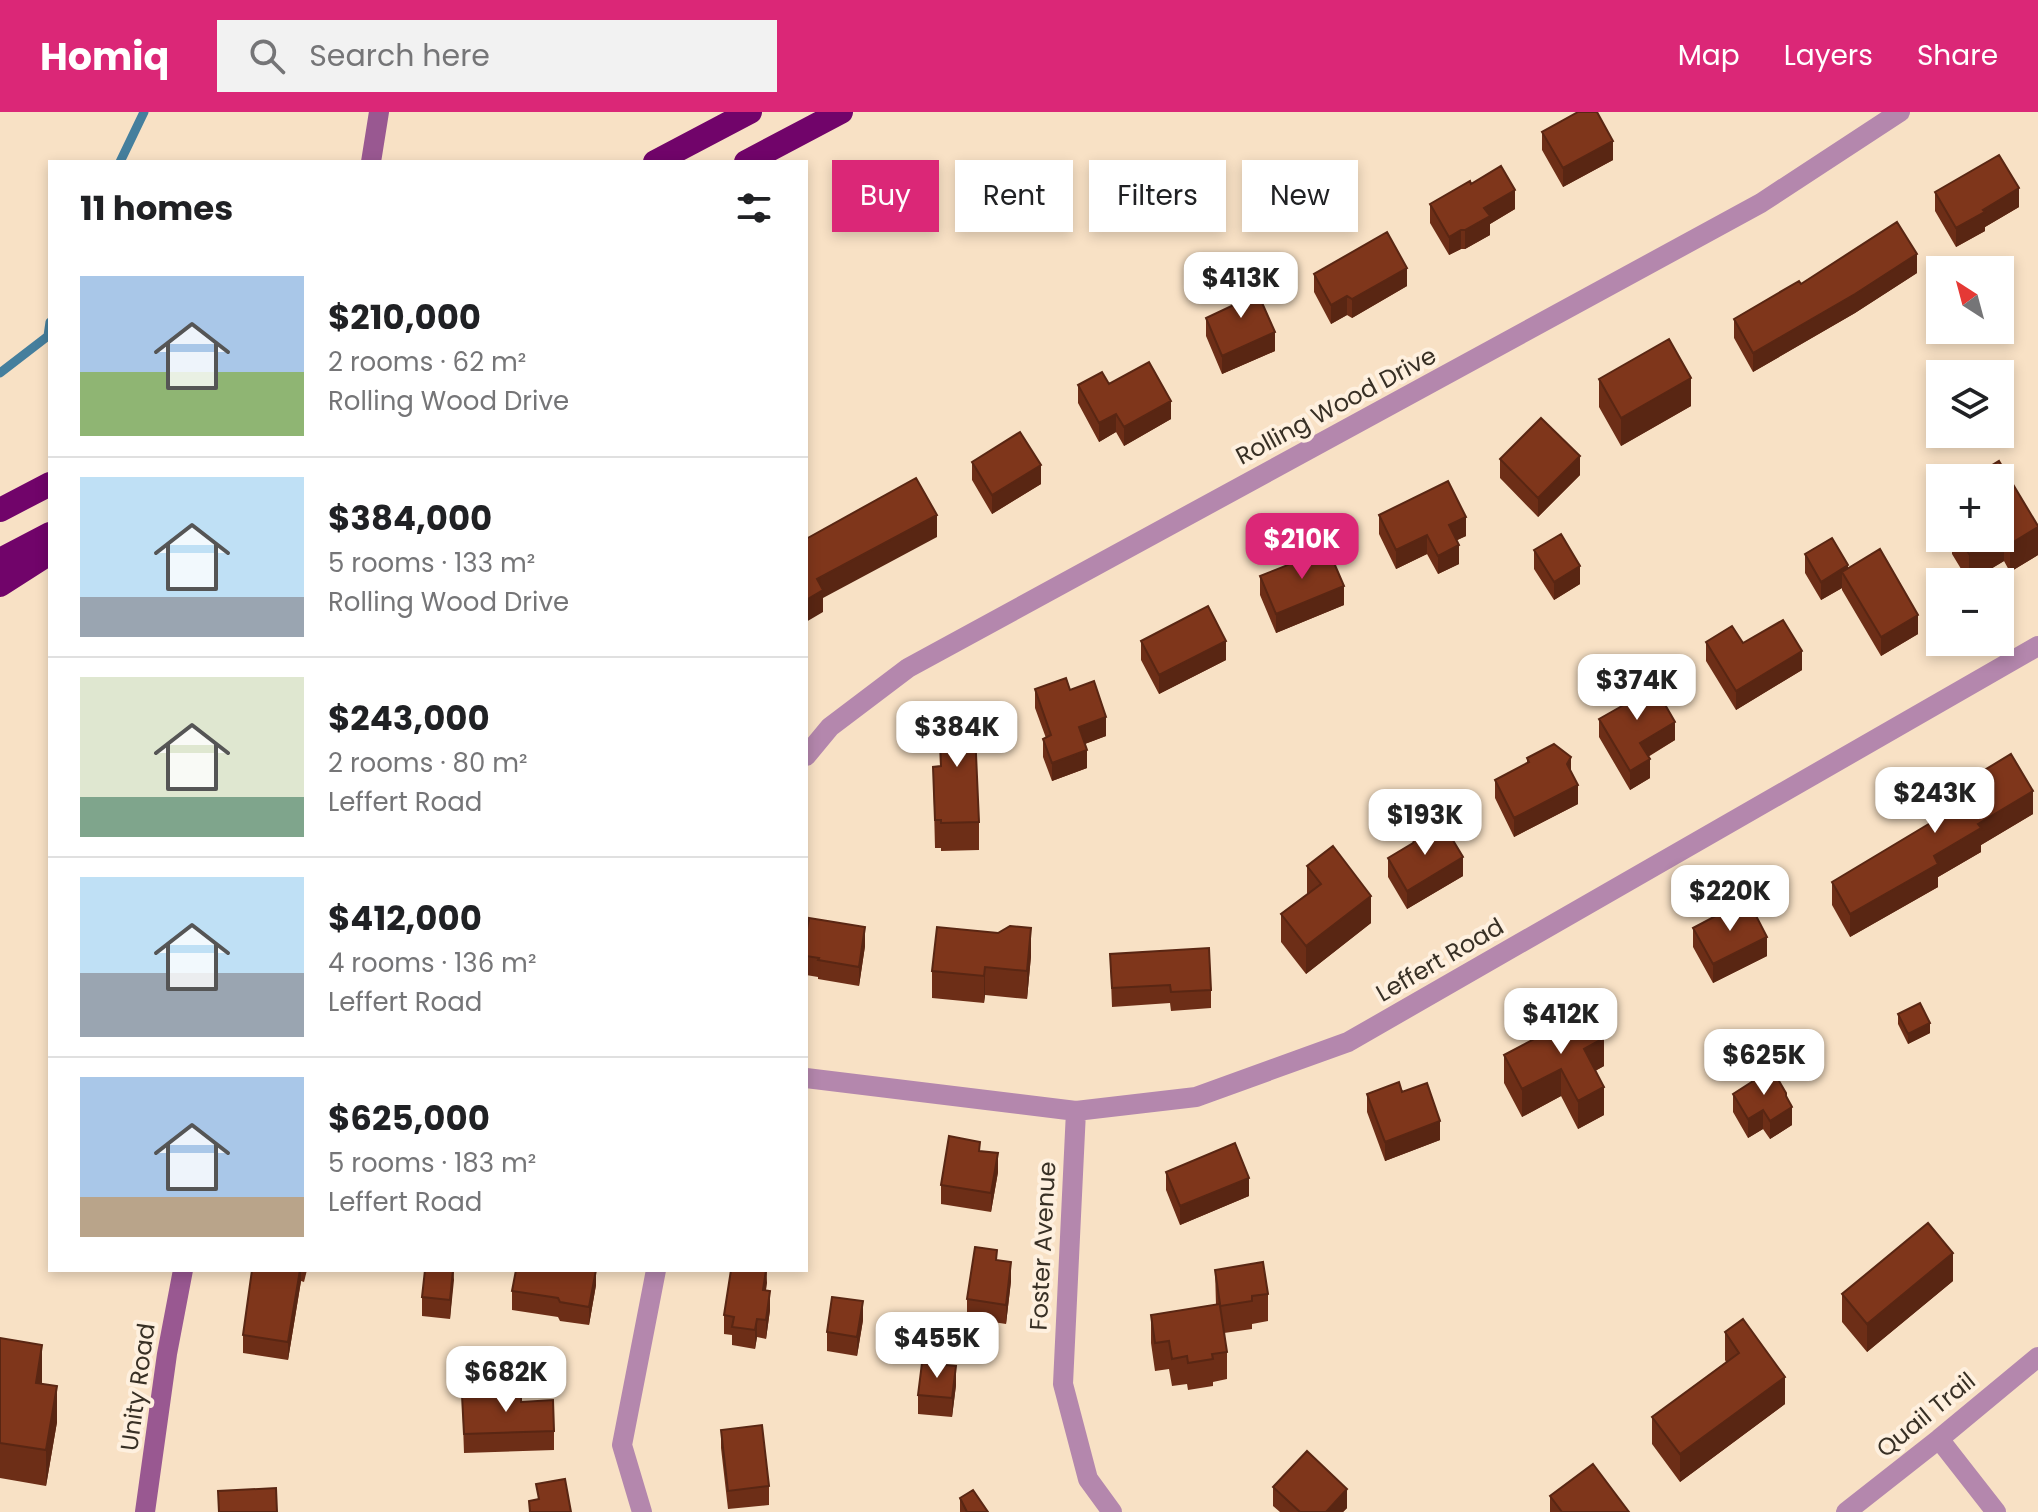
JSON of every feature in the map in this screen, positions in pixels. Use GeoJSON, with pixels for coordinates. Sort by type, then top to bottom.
{"type":"FeatureCollection","features":[{"type":"Feature","properties":{"kind":"highway"},"geometry":{"type":"LineString","coordinates":[[659,160],[750,112]]}},
{"type":"Feature","properties":{"kind":"highway"},"geometry":{"type":"LineString","coordinates":[[750,160],[841,112]]}},
{"type":"Feature","properties":{"kind":"highway"},"geometry":{"type":"LineString","coordinates":[[0,510],[48,485]]}},
{"type":"Feature","properties":{"kind":"highway"},"geometry":{"type":"LineString","coordinates":[[0,560],[48,535]]}},
{"type":"Feature","properties":{"kind":"highway"},"geometry":{"type":"LineString","coordinates":[[0,585],[48,554]]}},
{"type":"Feature","properties":{"kind":"main road"},"geometry":{"type":"LineString","coordinates":[[371,160],[379,112]]}},
{"type":"Feature","properties":{"kind":"main road","name":"Unity Road"},"geometry":{"type":"LineString","coordinates":[[145,1512],[167,1354],[183,1272]]}},
{"type":"Feature","properties":{"kind":"street","name":"Rolling Wood Drive"},"geometry":{"type":"LineString","coordinates":[[808,754],[830,727],[908,668],[1761,203],[1900,112]]}},
{"type":"Feature","properties":{"kind":"street","name":"Leffert Road"},"geometry":{"type":"LineString","coordinates":[[808,1078],[1076,1111],[1196,1097],[1348,1042],[2038,646]]}},
{"type":"Feature","properties":{"kind":"street","name":"Foster Avenue"},"geometry":{"type":"LineString","coordinates":[[1076,1111],[1063,1384],[1088,1479],[1112,1512]]}},
{"type":"Feature","properties":{"kind":"street"},"geometry":{"type":"LineString","coordinates":[[642,1512],[622,1445],[656,1272]]}},
{"type":"Feature","properties":{"kind":"street","name":"Quail Trail"},"geometry":{"type":"LineString","coordinates":[[1846,1512],[2038,1357]]}},
{"type":"Feature","properties":{"kind":"street"},"geometry":{"type":"LineString","coordinates":[[1939,1439],[1996,1512]]}},
{"type":"Feature","properties":{"kind":"building"},"geometry":{"type":"Polygon","coordinates":[[[1578,112],[1597,112],[1613,141],[1563,168],[1542,132],[1578,112]]]}},
{"type":"Feature","properties":{"kind":"building"},"geometry":{"type":"Polygon","coordinates":[[[1999,155],[2019,188],[1956,228],[1935,192],[1999,155]]]}},
{"type":"Feature","properties":{"kind":"building"},"geometry":{"type":"Polygon","coordinates":[[[1501,166],[1515,190],[1484,208],[1490,216],[1449,237],[1430,204],[1501,166]]]}},
{"type":"Feature","properties":{"kind":"building"},"geometry":{"type":"Polygon","coordinates":[[[1897,222],[1917,254],[1753,353],[1734,319],[1799,281],[1801,284],[1897,222]]]}},
{"type":"Feature","properties":{"kind":"building"},"geometry":{"type":"Polygon","coordinates":[[[1387,232],[1407,268],[1352,299],[1347,296],[1331,305],[1314,274],[1387,232]]]}},
{"type":"Feature","properties":{"kind":"building"},"geometry":{"type":"Polygon","coordinates":[[[1251,278],[1275,332],[1222,356],[1206,318],[1238,303],[1232,288],[1251,278]]]}},
{"type":"Feature","properties":{"kind":"building"},"geometry":{"type":"Polygon","coordinates":[[[1669,339],[1691,378],[1621,418],[1599,379],[1669,339]]]}},
{"type":"Feature","properties":{"kind":"building"},"geometry":{"type":"Polygon","coordinates":[[[1149,362],[1171,401],[1124,427],[1116,414],[1099,423],[1078,385],[1102,372],[1109,384],[1149,362]]]}},
{"type":"Feature","properties":{"kind":"building"},"geometry":{"type":"Polygon","coordinates":[[[1541,418],[1580,456],[1538,498],[1500,459],[1541,418]]]}},
{"type":"Feature","properties":{"kind":"building"},"geometry":{"type":"Polygon","coordinates":[[[1020,432],[1041,465],[992,495],[972,462],[1020,432]]]}},
{"type":"Feature","properties":{"kind":"building"},"geometry":{"type":"Polygon","coordinates":[[[916,478],[937,515],[817,579],[823,590],[808,599],[808,538],[916,478]]]}},
{"type":"Feature","properties":{"kind":"building"},"geometry":{"type":"Polygon","coordinates":[[[1448,481],[1466,517],[1449,525],[1459,545],[1438,556],[1427,535],[1396,550],[1379,515],[1448,481]]]}},
{"type":"Feature","properties":{"kind":"building"},"geometry":{"type":"Polygon","coordinates":[[[2014,486],[2038,526],[2014,542],[2014,486]]]}},
{"type":"Feature","properties":{"kind":"building"},"geometry":{"type":"Polygon","coordinates":[[[1561,534],[1580,566],[1554,582],[1534,550],[1561,534]]]}},
{"type":"Feature","properties":{"kind":"building"},"geometry":{"type":"Polygon","coordinates":[[[1832,538],[1848,565],[1821,582],[1805,554],[1832,538]]]}},
{"type":"Feature","properties":{"kind":"building"},"geometry":{"type":"Polygon","coordinates":[[[1328,549],[1344,586],[1276,614],[1260,576],[1328,549]]]}},
{"type":"Feature","properties":{"kind":"building"},"geometry":{"type":"Polygon","coordinates":[[[1880,549],[1918,615],[1881,637],[1842,572],[1880,549]]]}},
{"type":"Feature","properties":{"kind":"building"},"geometry":{"type":"Polygon","coordinates":[[[1208,606],[1226,641],[1159,675],[1141,641],[1208,606]]]}},
{"type":"Feature","properties":{"kind":"building"},"geometry":{"type":"Polygon","coordinates":[[[1783,620],[1802,651],[1736,691],[1706,642],[1732,626],[1743,643],[1783,620]]]}},
{"type":"Feature","properties":{"kind":"building"},"geometry":{"type":"Polygon","coordinates":[[[1648,675],[1675,722],[1640,743],[1650,759],[1630,771],[1599,719],[1636,698],[1629,687],[1648,675]]]}},
{"type":"Feature","properties":{"kind":"building"},"geometry":{"type":"Polygon","coordinates":[[[1066,678],[1070,690],[1094,681],[1106,717],[1079,727],[1087,750],[1052,763],[1043,739],[1051,735],[1035,689],[1066,678]]]}},
{"type":"Feature","properties":{"kind":"building"},"geometry":{"type":"Polygon","coordinates":[[[974,709],[979,822],[941,823],[941,820],[935,820],[933,767],[941,766],[939,710],[974,709]]]}},
{"type":"Feature","properties":{"kind":"building"},"geometry":{"type":"Polygon","coordinates":[[[1554,744],[1571,757],[1567,764],[1578,785],[1514,818],[1495,780],[1554,744]]]}},
{"type":"Feature","properties":{"kind":"building"},"geometry":{"type":"Polygon","coordinates":[[[2011,754],[2033,791],[1978,824],[1981,828],[1934,856],[1938,864],[1850,914],[1832,882],[1952,810],[1943,795],[2011,754]]]}},
{"type":"Feature","properties":{"kind":"building"},"geometry":{"type":"Polygon","coordinates":[[[1442,822],[1463,857],[1407,891],[1388,858],[1442,822]]]}},
{"type":"Feature","properties":{"kind":"building"},"geometry":{"type":"Polygon","coordinates":[[[1333,846],[1371,896],[1306,946],[1281,914],[1321,884],[1307,866],[1333,846]]]}},
{"type":"Feature","properties":{"kind":"building"},"geometry":{"type":"Polygon","coordinates":[[[1750,904],[1767,937],[1713,964],[1693,928],[1723,912],[1726,917],[1750,904]]]}},
{"type":"Feature","properties":{"kind":"building"},"geometry":{"type":"Polygon","coordinates":[[[809,918],[865,927],[859,967],[808,956],[809,918]]]}},
{"type":"Feature","properties":{"kind":"building"},"geometry":{"type":"Polygon","coordinates":[[[1010,926],[1031,928],[1027,971],[985,967],[984,976],[932,971],[937,927],[998,933],[1010,926]]]}},
{"type":"Feature","properties":{"kind":"building"},"geometry":{"type":"Polygon","coordinates":[[[1209,948],[1211,990],[1171,992],[1170,985],[1112,988],[1110,954],[1209,948]]]}},
{"type":"Feature","properties":{"kind":"building"},"geometry":{"type":"Polygon","coordinates":[[[1920,1003],[1930,1023],[1908,1034],[1898,1014],[1920,1003]]]}},
{"type":"Feature","properties":{"kind":"building"},"geometry":{"type":"Polygon","coordinates":[[[1589,1010],[1604,1038],[1584,1049],[1604,1087],[1578,1101],[1561,1069],[1522,1089],[1504,1055],[1589,1010]]]}},
{"type":"Feature","properties":{"kind":"building"},"geometry":{"type":"Polygon","coordinates":[[[1772,1069],[1792,1107],[1770,1121],[1763,1110],[1748,1119],[1733,1094],[1772,1069]]]}},
{"type":"Feature","properties":{"kind":"building"},"geometry":{"type":"Polygon","coordinates":[[[1399,1082],[1402,1092],[1427,1083],[1440,1121],[1385,1142],[1367,1094],[1399,1082]]]}},
{"type":"Feature","properties":{"kind":"building"},"geometry":{"type":"Polygon","coordinates":[[[949,1136],[980,1142],[979,1151],[998,1153],[991,1193],[941,1185],[949,1136]]]}},
{"type":"Feature","properties":{"kind":"building"},"geometry":{"type":"Polygon","coordinates":[[[1235,1143],[1249,1178],[1180,1206],[1166,1172],[1235,1143]]]}},
{"type":"Feature","properties":{"kind":"building"},"geometry":{"type":"Polygon","coordinates":[[[1928,1223],[1953,1253],[1867,1324],[1842,1294],[1928,1223]]]}},
{"type":"Feature","properties":{"kind":"building"},"geometry":{"type":"Polygon","coordinates":[[[975,1247],[997,1250],[996,1260],[1011,1262],[1006,1305],[967,1299],[975,1247]]]}},
{"type":"Feature","properties":{"kind":"building"},"geometry":{"type":"Polygon","coordinates":[[[1263,1262],[1268,1294],[1252,1296],[1252,1301],[1220,1306],[1227,1352],[1212,1354],[1213,1359],[1188,1363],[1187,1356],[1172,1359],[1169,1341],[1155,1343],[1151,1315],[1220,1304],[1215,1270],[1263,1262]]]}},
{"type":"Feature","properties":{"kind":"building"},"geometry":{"type":"Polygon","coordinates":[[[252,1272],[300,1272],[288,1342],[243,1335],[252,1272]]]}},
{"type":"Feature","properties":{"kind":"building"},"geometry":{"type":"Polygon","coordinates":[[[425,1272],[453,1272],[450,1300],[422,1297],[425,1272]]]}},
{"type":"Feature","properties":{"kind":"building"},"geometry":{"type":"Polygon","coordinates":[[[516,1272],[596,1272],[589,1307],[560,1302],[558,1298],[512,1291],[516,1272]]]}},
{"type":"Feature","properties":{"kind":"building"},"geometry":{"type":"Polygon","coordinates":[[[731,1272],[766,1272],[763,1290],[770,1291],[766,1320],[757,1319],[755,1330],[732,1327],[734,1317],[724,1315],[731,1272]]]}},
{"type":"Feature","properties":{"kind":"building"},"geometry":{"type":"Polygon","coordinates":[[[832,1297],[863,1301],[857,1337],[827,1332],[832,1297]]]}},
{"type":"Feature","properties":{"kind":"building"},"geometry":{"type":"Polygon","coordinates":[[[1743,1319],[1785,1377],[1680,1454],[1652,1417],[1739,1353],[1725,1332],[1743,1319]]]}},
{"type":"Feature","properties":{"kind":"building"},"geometry":{"type":"Polygon","coordinates":[[[0,1338],[42,1345],[36,1383],[57,1386],[46,1450],[0,1443],[0,1338]]]}},
{"type":"Feature","properties":{"kind":"building"},"geometry":{"type":"Polygon","coordinates":[[[922,1363],[956,1366],[952,1398],[918,1395],[922,1363]]]}},
{"type":"Feature","properties":{"kind":"building"},"geometry":{"type":"Polygon","coordinates":[[[521,1393],[521,1402],[553,1400],[554,1431],[464,1434],[462,1395],[521,1393]]]}},
{"type":"Feature","properties":{"kind":"building"},"geometry":{"type":"Polygon","coordinates":[[[762,1425],[769,1486],[728,1491],[721,1430],[762,1425]]]}},
{"type":"Feature","properties":{"kind":"building"},"geometry":{"type":"Polygon","coordinates":[[[1307,1451],[1347,1489],[1326,1512],[1300,1512],[1273,1487],[1307,1451]]]}},
{"type":"Feature","properties":{"kind":"building"},"geometry":{"type":"Polygon","coordinates":[[[1593,1464],[1629,1512],[1562,1512],[1550,1496],[1593,1464]]]}},
{"type":"Feature","properties":{"kind":"building"},"geometry":{"type":"Polygon","coordinates":[[[565,1479],[571,1512],[530,1512],[529,1501],[539,1499],[536,1484],[565,1479]]]}},
{"type":"Feature","properties":{"kind":"building"},"geometry":{"type":"Polygon","coordinates":[[[276,1488],[277,1512],[219,1512],[218,1491],[276,1488]]]}},
{"type":"Feature","properties":{"kind":"building"},"geometry":{"type":"Polygon","coordinates":[[[973,1490],[988,1512],[967,1512],[960,1498],[973,1490]]]}},
{"type":"Feature","properties":{"kind":"waterway"},"geometry":{"type":"LineString","coordinates":[[121,160],[144,112]]}},
{"type":"Feature","properties":{"kind":"waterway"},"geometry":{"type":"LineString","coordinates":[[0,373],[48,336]]}}]}
